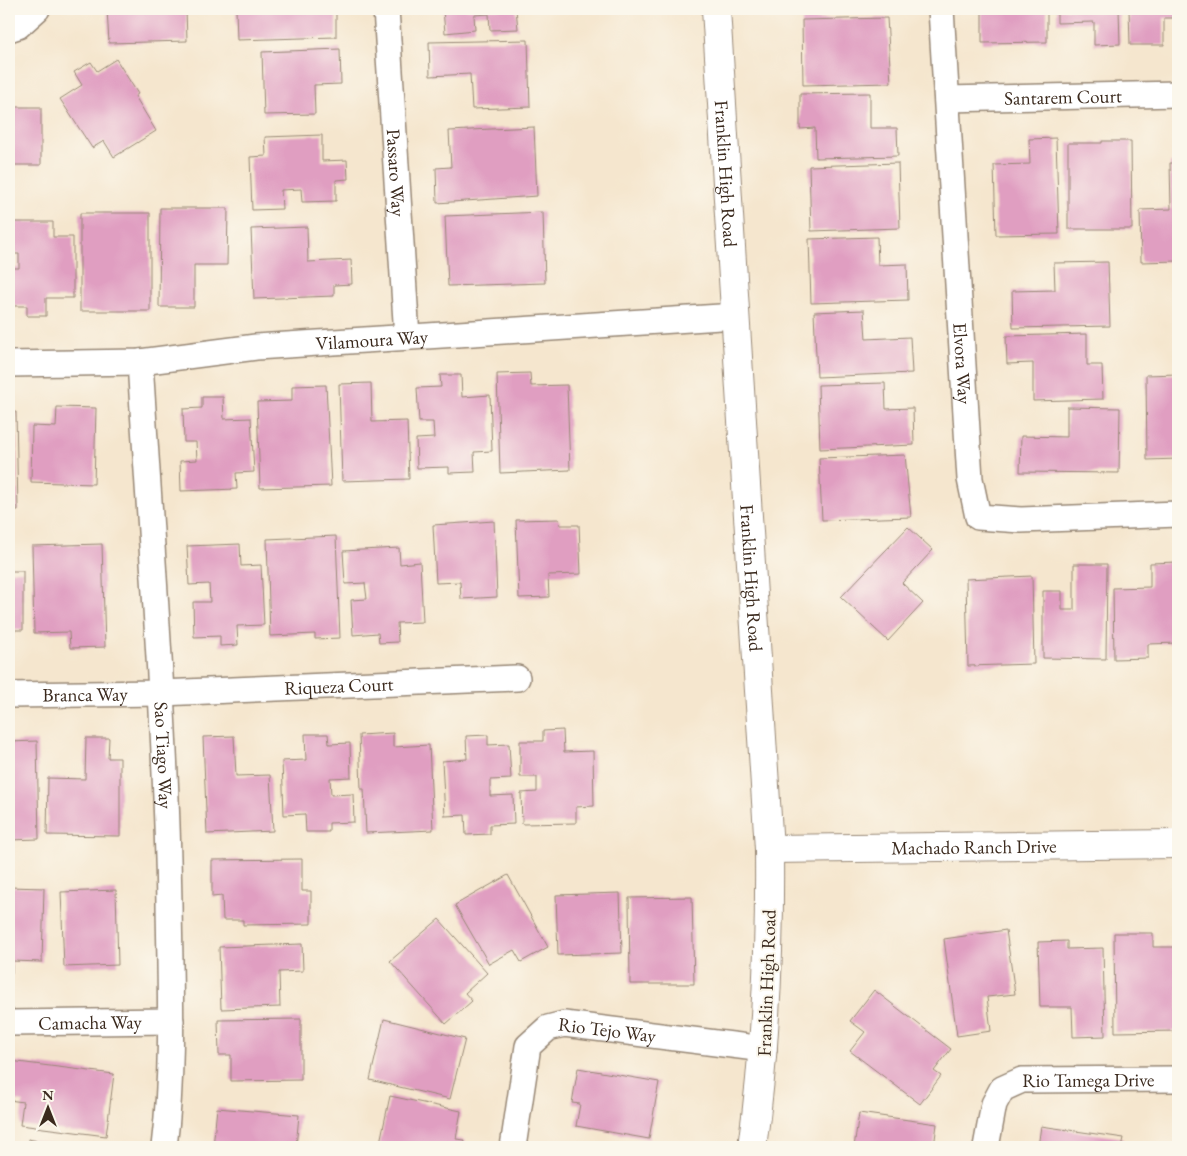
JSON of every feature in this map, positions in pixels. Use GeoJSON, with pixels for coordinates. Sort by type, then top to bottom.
{"type":"FeatureCollection","features":[{"type":"Feature","properties":{"kind":"street"},"geometry":{"type":"LineString","coordinates":[[9,29],[18,26],[36,9]]}},
{"type":"Feature","properties":{"kind":"street","name":"Passaro Way"},"geometry":{"type":"LineString","coordinates":[[386,9],[407,337]]}},
{"type":"Feature","properties":{"kind":"street","name":"Franklin High Road"},"geometry":{"type":"LineString","coordinates":[[716,9],[769,849],[770,929],[764,1050],[752,1147]]}},
{"type":"Feature","properties":{"kind":"street","name":"Elvora Way"},"geometry":{"type":"LineString","coordinates":[[941,9],[970,479],[978,517],[1021,520],[1178,514]]}},
{"type":"Feature","properties":{"kind":"street","name":"Santarem Court"},"geometry":{"type":"LineString","coordinates":[[947,99],[1178,94]]}},
{"type":"Feature","properties":{"kind":"street","name":"Vilamoura Way"},"geometry":{"type":"LineString","coordinates":[[9,364],[140,362],[256,347],[736,316]]}},
{"type":"Feature","properties":{"kind":"street","name":"Sao Tiago Way"},"geometry":{"type":"LineString","coordinates":[[140,362],[167,794],[171,1021],[168,1114],[164,1147]]}},
{"type":"Feature","properties":{"kind":"street","name":"Riqueza Court"},"geometry":{"type":"LineString","coordinates":[[161,693],[517,678]]}},
{"type":"Feature","properties":{"kind":"street","name":"Branca Way"},"geometry":{"type":"LineString","coordinates":[[9,695],[161,693]]}},
{"type":"Feature","properties":{"kind":"street","name":"Machado Ranch Drive"},"geometry":{"type":"LineString","coordinates":[[769,849],[1178,844]]}},
{"type":"Feature","properties":{"kind":"street","name":"Camacha Way"},"geometry":{"type":"LineString","coordinates":[[9,1024],[171,1021]]}},
{"type":"Feature","properties":{"kind":"street","name":"Rio Tejo Way"},"geometry":{"type":"LineString","coordinates":[[513,1147],[528,1046],[548,1028],[564,1024],[764,1050]]}},
{"type":"Feature","properties":{"kind":"street","name":"Rio Tamega Drive"},"geometry":{"type":"LineString","coordinates":[[986,1147],[994,1104],[1002,1089],[1022,1080],[1178,1079]]}},
{"type":"Feature","properties":{"kind":"building"},"geometry":{"type":"Polygon","coordinates":[[[107,9],[186,9],[187,41],[109,43],[107,9]]]}},
{"type":"Feature","properties":{"kind":"building"},"geometry":{"type":"Polygon","coordinates":[[[236,9],[336,9],[336,37],[237,40],[236,9]]]}},
{"type":"Feature","properties":{"kind":"building"},"geometry":{"type":"Polygon","coordinates":[[[443,9],[516,9],[518,29],[490,30],[489,14],[474,15],[475,30],[445,33],[443,9]]]}},
{"type":"Feature","properties":{"kind":"building"},"geometry":{"type":"Polygon","coordinates":[[[982,9],[1047,9],[1047,42],[982,43],[982,9]]]}},
{"type":"Feature","properties":{"kind":"building"},"geometry":{"type":"Polygon","coordinates":[[[1057,9],[1119,9],[1120,44],[1094,45],[1094,22],[1057,23],[1057,9]]]}},
{"type":"Feature","properties":{"kind":"building"},"geometry":{"type":"Polygon","coordinates":[[[1129,9],[1178,9],[1178,18],[1164,18],[1164,45],[1130,45],[1129,9]]]}},
{"type":"Feature","properties":{"kind":"building"},"geometry":{"type":"Polygon","coordinates":[[[887,18],[891,83],[803,85],[802,20],[887,18]]]}},
{"type":"Feature","properties":{"kind":"building"},"geometry":{"type":"Polygon","coordinates":[[[528,40],[530,107],[472,109],[470,74],[430,76],[429,42],[528,40]]]}},
{"type":"Feature","properties":{"kind":"building"},"geometry":{"type":"Polygon","coordinates":[[[340,49],[341,84],[314,85],[315,114],[264,115],[262,52],[340,49]]]}},
{"type":"Feature","properties":{"kind":"building"},"geometry":{"type":"Polygon","coordinates":[[[116,59],[138,94],[135,96],[156,131],[114,157],[104,141],[92,148],[60,99],[82,85],[74,72],[91,62],[97,71],[116,59]]]}},
{"type":"Feature","properties":{"kind":"building"},"geometry":{"type":"Polygon","coordinates":[[[870,93],[870,128],[897,128],[898,156],[816,158],[815,128],[800,129],[800,94],[870,93]]]}},
{"type":"Feature","properties":{"kind":"building"},"geometry":{"type":"Polygon","coordinates":[[[9,107],[41,107],[41,165],[9,165],[9,107]]]}},
{"type":"Feature","properties":{"kind":"building"},"geometry":{"type":"Polygon","coordinates":[[[534,127],[537,196],[437,203],[436,168],[451,167],[449,131],[534,127]]]}},
{"type":"Feature","properties":{"kind":"building"},"geometry":{"type":"Polygon","coordinates":[[[322,135],[322,161],[347,160],[348,179],[336,180],[336,201],[302,202],[301,189],[281,190],[282,209],[252,210],[250,157],[266,156],[265,137],[322,135]]]}},
{"type":"Feature","properties":{"kind":"building"},"geometry":{"type":"Polygon","coordinates":[[[1056,138],[1059,234],[996,235],[994,165],[1030,164],[1029,139],[1056,138]]]}},
{"type":"Feature","properties":{"kind":"building"},"geometry":{"type":"Polygon","coordinates":[[[1102,141],[1131,141],[1132,229],[1068,229],[1068,143],[1102,143],[1102,141]]]}},
{"type":"Feature","properties":{"kind":"building"},"geometry":{"type":"Polygon","coordinates":[[[898,163],[900,228],[811,231],[809,166],[898,163]]]}},
{"type":"Feature","properties":{"kind":"building"},"geometry":{"type":"Polygon","coordinates":[[[1170,163],[1178,163],[1178,261],[1141,262],[1140,210],[1171,209],[1170,163]]]}},
{"type":"Feature","properties":{"kind":"building"},"geometry":{"type":"Polygon","coordinates":[[[160,208],[228,208],[227,265],[194,265],[194,307],[159,307],[160,208]]]}},
{"type":"Feature","properties":{"kind":"building"},"geometry":{"type":"Polygon","coordinates":[[[543,212],[545,283],[448,286],[445,216],[543,212]]]}},
{"type":"Feature","properties":{"kind":"building"},"geometry":{"type":"Polygon","coordinates":[[[80,213],[150,213],[150,311],[80,311],[80,213]]]}},
{"type":"Feature","properties":{"kind":"building"},"geometry":{"type":"Polygon","coordinates":[[[9,222],[53,222],[53,237],[73,237],[73,298],[46,298],[46,316],[27,316],[27,306],[9,306],[9,268],[19,268],[19,254],[9,254],[9,222]]]}},
{"type":"Feature","properties":{"kind":"building"},"geometry":{"type":"Polygon","coordinates":[[[307,227],[308,262],[351,260],[352,284],[334,285],[334,296],[254,299],[251,229],[307,227]]]}},
{"type":"Feature","properties":{"kind":"building"},"geometry":{"type":"Polygon","coordinates":[[[877,237],[878,265],[907,264],[908,300],[811,303],[809,239],[877,237]]]}},
{"type":"Feature","properties":{"kind":"building"},"geometry":{"type":"Polygon","coordinates":[[[1108,262],[1110,326],[1013,328],[1012,291],[1055,290],[1054,263],[1108,262]]]}},
{"type":"Feature","properties":{"kind":"building"},"geometry":{"type":"Polygon","coordinates":[[[864,310],[866,339],[910,337],[912,373],[817,377],[814,312],[864,310]]]}},
{"type":"Feature","properties":{"kind":"building"},"geometry":{"type":"Polygon","coordinates":[[[1087,334],[1087,365],[1102,365],[1103,399],[1033,401],[1033,363],[1007,364],[1006,336],[1087,334]]]}},
{"type":"Feature","properties":{"kind":"building"},"geometry":{"type":"Polygon","coordinates":[[[530,373],[531,386],[567,385],[570,470],[500,473],[497,374],[530,373]]]}},
{"type":"Feature","properties":{"kind":"building"},"geometry":{"type":"Polygon","coordinates":[[[1178,374],[1178,459],[1147,460],[1146,375],[1178,374]]]}},
{"type":"Feature","properties":{"kind":"building"},"geometry":{"type":"Polygon","coordinates":[[[440,375],[461,375],[462,397],[490,395],[492,451],[474,452],[475,472],[449,473],[449,467],[417,468],[416,439],[434,438],[433,422],[419,422],[417,388],[441,387],[440,375]]]}},
{"type":"Feature","properties":{"kind":"building"},"geometry":{"type":"Polygon","coordinates":[[[371,383],[372,422],[407,421],[409,479],[342,481],[339,384],[371,383]]]}},
{"type":"Feature","properties":{"kind":"building"},"geometry":{"type":"Polygon","coordinates":[[[885,383],[886,409],[913,408],[914,445],[820,449],[818,385],[885,383]]]}},
{"type":"Feature","properties":{"kind":"building"},"geometry":{"type":"Polygon","coordinates":[[[326,385],[331,486],[260,488],[257,402],[292,401],[292,386],[326,385]]]}},
{"type":"Feature","properties":{"kind":"building"},"geometry":{"type":"Polygon","coordinates":[[[202,397],[223,397],[224,419],[251,418],[254,472],[236,473],[237,489],[181,491],[180,461],[197,460],[196,442],[184,442],[183,409],[202,408],[202,397]]]}},
{"type":"Feature","properties":{"kind":"building"},"geometry":{"type":"Polygon","coordinates":[[[57,407],[96,408],[94,484],[31,482],[32,426],[56,427],[57,407]]]}},
{"type":"Feature","properties":{"kind":"building"},"geometry":{"type":"Polygon","coordinates":[[[1067,407],[1120,408],[1119,473],[1020,472],[1021,436],[1067,437],[1067,407]]]}},
{"type":"Feature","properties":{"kind":"building"},"geometry":{"type":"Polygon","coordinates":[[[9,412],[16,412],[18,510],[9,510],[9,412]]]}},
{"type":"Feature","properties":{"kind":"building"},"geometry":{"type":"Polygon","coordinates":[[[905,455],[911,517],[822,520],[819,458],[905,455]]]}},
{"type":"Feature","properties":{"kind":"building"},"geometry":{"type":"Polygon","coordinates":[[[559,519],[560,525],[579,525],[581,574],[548,575],[549,597],[519,598],[516,520],[559,519]]]}},
{"type":"Feature","properties":{"kind":"building"},"geometry":{"type":"Polygon","coordinates":[[[494,521],[497,597],[461,599],[460,582],[436,583],[433,525],[494,521]]]}},
{"type":"Feature","properties":{"kind":"building"},"geometry":{"type":"Polygon","coordinates":[[[908,527],[933,550],[902,583],[923,603],[888,641],[841,597],[908,527]]]}},
{"type":"Feature","properties":{"kind":"building"},"geometry":{"type":"Polygon","coordinates":[[[336,536],[340,638],[315,639],[315,634],[270,636],[267,539],[336,536]]]}},
{"type":"Feature","properties":{"kind":"building"},"geometry":{"type":"Polygon","coordinates":[[[102,544],[105,647],[70,648],[69,632],[34,633],[32,546],[102,544]]]}},
{"type":"Feature","properties":{"kind":"building"},"geometry":{"type":"Polygon","coordinates":[[[240,544],[241,566],[261,565],[264,625],[237,626],[238,645],[220,646],[220,636],[194,637],[193,602],[210,602],[209,584],[189,585],[187,546],[240,544]]]}},
{"type":"Feature","properties":{"kind":"building"},"geometry":{"type":"Polygon","coordinates":[[[399,548],[400,564],[420,562],[423,622],[397,623],[398,642],[379,643],[378,633],[353,635],[351,600],[367,599],[365,583],[345,584],[343,551],[399,548]]]}},
{"type":"Feature","properties":{"kind":"building"},"geometry":{"type":"Polygon","coordinates":[[[1177,562],[1178,643],[1148,644],[1148,658],[1114,659],[1113,588],[1150,587],[1150,563],[1177,562]]]}},
{"type":"Feature","properties":{"kind":"building"},"geometry":{"type":"Polygon","coordinates":[[[1074,564],[1107,564],[1106,659],[1043,658],[1043,591],[1062,591],[1062,610],[1074,610],[1074,564]]]}},
{"type":"Feature","properties":{"kind":"building"},"geometry":{"type":"Polygon","coordinates":[[[9,571],[23,571],[23,630],[9,630],[9,571]]]}},
{"type":"Feature","properties":{"kind":"building"},"geometry":{"type":"Polygon","coordinates":[[[1032,576],[1034,664],[968,666],[966,579],[1032,576]]]}},
{"type":"Feature","properties":{"kind":"building"},"geometry":{"type":"Polygon","coordinates":[[[563,730],[564,752],[593,751],[594,806],[576,807],[576,823],[522,824],[521,793],[537,792],[537,777],[520,777],[520,741],[543,741],[543,731],[563,730]]]}},
{"type":"Feature","properties":{"kind":"building"},"geometry":{"type":"Polygon","coordinates":[[[393,733],[393,747],[429,745],[433,830],[366,833],[364,789],[361,789],[359,735],[393,733]]]}},
{"type":"Feature","properties":{"kind":"building"},"geometry":{"type":"Polygon","coordinates":[[[305,734],[328,734],[329,744],[350,743],[351,777],[330,778],[331,795],[353,794],[354,822],[329,823],[329,832],[306,832],[305,814],[284,815],[282,761],[306,760],[305,734]]]}},
{"type":"Feature","properties":{"kind":"building"},"geometry":{"type":"Polygon","coordinates":[[[488,735],[488,745],[509,744],[511,779],[490,780],[490,796],[513,795],[514,824],[490,825],[490,834],[466,835],[465,815],[445,816],[442,761],[467,759],[466,736],[488,735]]]}},
{"type":"Feature","properties":{"kind":"building"},"geometry":{"type":"Polygon","coordinates":[[[234,736],[236,776],[270,775],[273,831],[207,834],[203,737],[234,736]]]}},
{"type":"Feature","properties":{"kind":"building"},"geometry":{"type":"Polygon","coordinates":[[[86,738],[109,738],[108,758],[120,758],[120,836],[47,835],[48,778],[85,779],[86,738]]]}},
{"type":"Feature","properties":{"kind":"building"},"geometry":{"type":"Polygon","coordinates":[[[37,741],[39,839],[9,840],[9,742],[37,741]]]}},
{"type":"Feature","properties":{"kind":"building"},"geometry":{"type":"Polygon","coordinates":[[[302,859],[302,891],[311,891],[311,924],[243,925],[243,920],[223,920],[222,896],[212,897],[212,860],[302,859]]]}},
{"type":"Feature","properties":{"kind":"building"},"geometry":{"type":"Polygon","coordinates":[[[508,875],[548,947],[521,962],[514,950],[489,964],[455,905],[508,875]]]}},
{"type":"Feature","properties":{"kind":"building"},"geometry":{"type":"Polygon","coordinates":[[[9,887],[44,888],[42,962],[12,961],[12,973],[9,973],[9,887]]]}},
{"type":"Feature","properties":{"kind":"building"},"geometry":{"type":"Polygon","coordinates":[[[116,890],[118,965],[64,967],[61,892],[116,890]]]}},
{"type":"Feature","properties":{"kind":"building"},"geometry":{"type":"Polygon","coordinates":[[[620,893],[622,953],[558,955],[556,895],[620,893]]]}},
{"type":"Feature","properties":{"kind":"building"},"geometry":{"type":"Polygon","coordinates":[[[692,897],[694,984],[630,984],[629,898],[692,897]]]}},
{"type":"Feature","properties":{"kind":"building"},"geometry":{"type":"Polygon","coordinates":[[[439,919],[487,973],[465,993],[472,1001],[446,1024],[390,961],[439,919]]]}},
{"type":"Feature","properties":{"kind":"building"},"geometry":{"type":"Polygon","coordinates":[[[1006,930],[1015,994],[987,997],[991,1031],[957,1036],[944,939],[1006,930]]]}},
{"type":"Feature","properties":{"kind":"building"},"geometry":{"type":"Polygon","coordinates":[[[1114,933],[1153,933],[1153,947],[1178,947],[1178,1031],[1115,1032],[1114,933]]]}},
{"type":"Feature","properties":{"kind":"building"},"geometry":{"type":"Polygon","coordinates":[[[1067,941],[1067,949],[1103,948],[1105,1036],[1073,1037],[1072,1007],[1040,1007],[1038,942],[1067,941]]]}},
{"type":"Feature","properties":{"kind":"building"},"geometry":{"type":"Polygon","coordinates":[[[302,944],[303,971],[279,972],[280,1007],[221,1009],[219,947],[302,944]]]}},
{"type":"Feature","properties":{"kind":"building"},"geometry":{"type":"Polygon","coordinates":[[[874,990],[951,1049],[934,1071],[941,1076],[920,1104],[850,1051],[865,1032],[850,1021],[874,990]]]}},
{"type":"Feature","properties":{"kind":"building"},"geometry":{"type":"Polygon","coordinates":[[[301,1019],[301,1080],[231,1081],[231,1055],[219,1055],[218,1020],[301,1019]]]}},
{"type":"Feature","properties":{"kind":"building"},"geometry":{"type":"Polygon","coordinates":[[[384,1019],[465,1039],[450,1099],[370,1080],[384,1019]]]}},
{"type":"Feature","properties":{"kind":"building"},"geometry":{"type":"Polygon","coordinates":[[[10,1061],[114,1074],[106,1136],[20,1125],[23,1102],[9,1100],[10,1061]]]}},
{"type":"Feature","properties":{"kind":"building"},"geometry":{"type":"Polygon","coordinates":[[[578,1068],[659,1082],[649,1139],[576,1126],[580,1104],[572,1103],[578,1068]]]}},
{"type":"Feature","properties":{"kind":"building"},"geometry":{"type":"Polygon","coordinates":[[[390,1096],[461,1111],[456,1139],[465,1140],[464,1147],[379,1147],[390,1096]]]}},
{"type":"Feature","properties":{"kind":"building"},"geometry":{"type":"Polygon","coordinates":[[[217,1108],[299,1115],[296,1147],[213,1147],[217,1108]]]}},
{"type":"Feature","properties":{"kind":"building"},"geometry":{"type":"Polygon","coordinates":[[[859,1113],[937,1124],[934,1147],[854,1147],[859,1113]]]}},
{"type":"Feature","properties":{"kind":"building"},"geometry":{"type":"Polygon","coordinates":[[[1041,1126],[1124,1138],[1122,1147],[1038,1147],[1041,1126]]]}},
{"type":"Feature","properties":{"kind":"building"},"geometry":{"type":"Polygon","coordinates":[[[28,1139],[62,1146],[62,1147],[26,1147],[28,1139]]]}}]}
